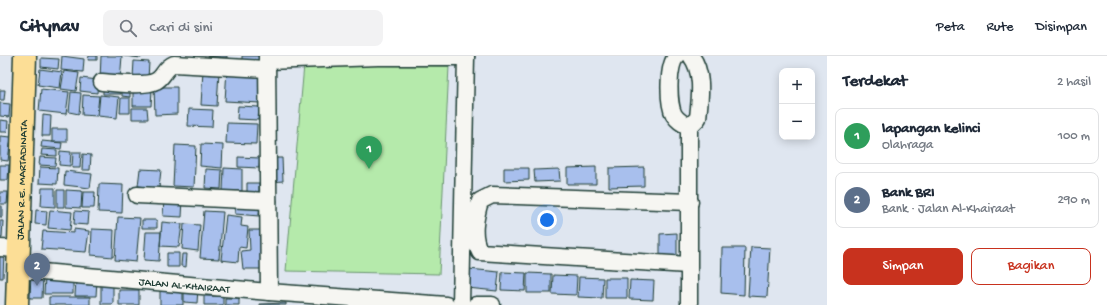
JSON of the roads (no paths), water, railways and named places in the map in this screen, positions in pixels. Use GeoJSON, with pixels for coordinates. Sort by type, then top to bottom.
{"type":"FeatureCollection","features":[{"type":"Feature","properties":{"kind":"highway","name":"JALAN R.E. MARTADINATA"},"geometry":{"type":"LineString","coordinates":[[17,305],[13,256],[26,56]]}},
{"type":"Feature","properties":{"kind":"street"},"geometry":{"type":"LineString","coordinates":[[677,56],[673,59],[670,68],[673,113],[680,122],[689,127]]}},
{"type":"Feature","properties":{"kind":"street"},"geometry":{"type":"LineString","coordinates":[[689,305],[689,127],[698,118],[699,100],[699,74],[697,64],[691,56]]}},
{"type":"Feature","properties":{"kind":"street"},"geometry":{"type":"LineString","coordinates":[[102,82],[149,84],[160,79],[168,67],[174,64],[378,57],[466,57],[461,305]]}},
{"type":"Feature","properties":{"kind":"street"},"geometry":{"type":"LineString","coordinates":[[267,62],[269,292]]}},
{"type":"Feature","properties":{"kind":"street"},"geometry":{"type":"LineString","coordinates":[[137,195],[268,201]]}},
{"type":"Feature","properties":{"kind":"street"},"geometry":{"type":"LineString","coordinates":[[688,265],[480,252],[475,242],[475,219],[480,202],[492,195],[690,202]]}},
{"type":"Feature","properties":{"kind":"street","name":"JALAN AL-KHAIRAAT"},"geometry":{"type":"LineString","coordinates":[[13,256],[269,292],[446,305]]}},
{"type":"Feature","properties":{"kind":"place","name":"lapangan kelinci"},"geometry":{"type":"Point","coordinates":[369,169]}},
{"type":"Feature","properties":{"kind":"place","name":"Bank BRI"},"geometry":{"type":"Point","coordinates":[37,286]}}]}
